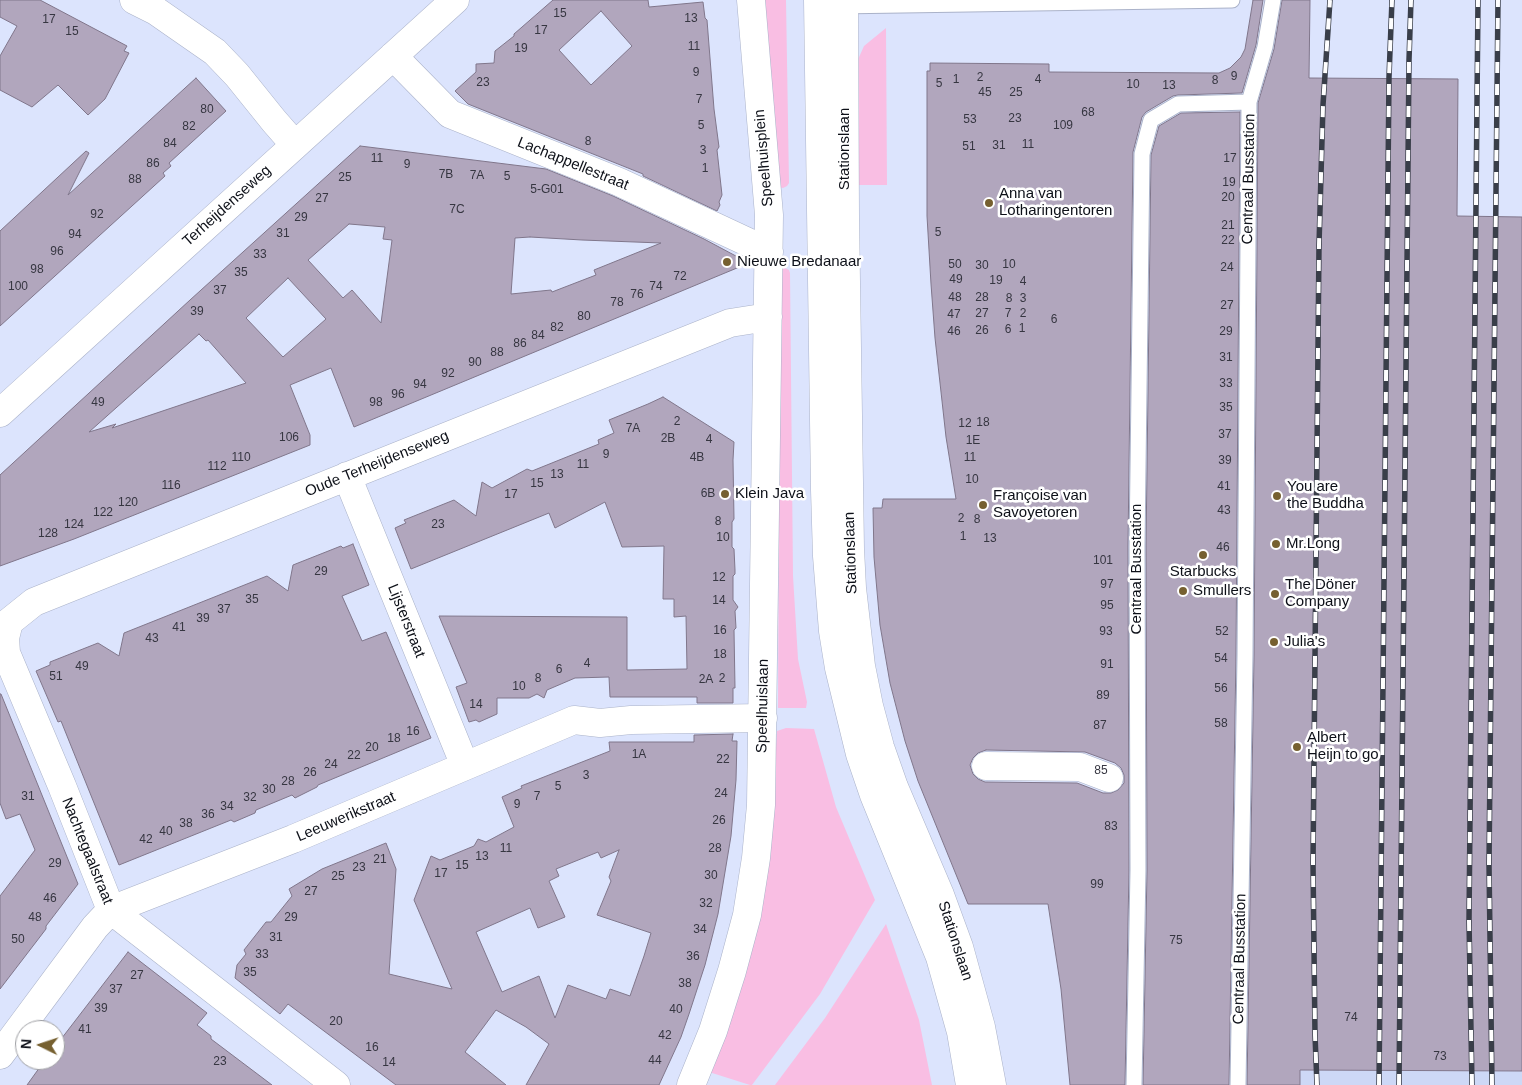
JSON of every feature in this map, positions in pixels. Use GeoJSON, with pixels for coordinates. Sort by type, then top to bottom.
{"type":"FeatureCollection","features":[{"type":"Feature","properties":{"kind":"street"},"geometry":{"type":"LineString","coordinates":[[134,0],[156,11],[215,52],[296,145]]}},
{"type":"Feature","properties":{"kind":"street","name":"Terheijdenseweg"},"geometry":{"type":"LineString","coordinates":[[0,413],[455,0]]}},
{"type":"Feature","properties":{"kind":"street","name":"Speelhuisplein"},"geometry":{"type":"LineString","coordinates":[[751,0],[769,215],[768,317]]}},
{"type":"Feature","properties":{"kind":"street","name":"Stationslaan"},"geometry":{"type":"LineString","coordinates":[[831,3],[825,490],[833,630],[839,668],[860,754],[874,795],[940,957],[961,1032],[970,1085]]}},
{"type":"Feature","properties":{"kind":"street","name":"Stationslaan"},"geometry":{"type":"LineString","coordinates":[[831,3],[845,215],[850,549],[852,588],[861,666],[880,747],[894,787],[940,895],[959,946],[981,1027],[992,1085]]}},
{"type":"Feature","properties":{"kind":"street","name":"Lachappellestraat"},"geometry":{"type":"LineString","coordinates":[[393,56],[450,114],[619,182],[769,252]]}},
{"type":"Feature","properties":{"kind":"street","name":"Oude Terheijdenseweg"},"geometry":{"type":"LineString","coordinates":[[4,649],[10,622],[34,602],[730,323],[768,317]]}},
{"type":"Feature","properties":{"kind":"street","name":"Speelhuislaan"},"geometry":{"type":"LineString","coordinates":[[691,1085],[713,1031],[732,972],[747,915],[756,858],[761,805],[763,718],[768,317]]}},
{"type":"Feature","properties":{"kind":"street","name":"Lijsterstraat"},"geometry":{"type":"LineString","coordinates":[[347,476],[465,766]]}},
{"type":"Feature","properties":{"kind":"street","name":"Nachtegaalstraat"},"geometry":{"type":"LineString","coordinates":[[4,649],[111,910],[336,1085]]}},
{"type":"Feature","properties":{"kind":"street","name":"Leeuwerikstraat"},"geometry":{"type":"LineString","coordinates":[[0,1056],[95,927],[111,910],[293,839],[574,720],[600,723],[631,720],[763,718]]}},
{"type":"Feature","properties":{"kind":"street"},"geometry":{"type":"LineString","coordinates":[[986,766],[1109,768]]}},
{"type":"Feature","properties":{"kind":"lane"},"geometry":{"type":"LineString","coordinates":[[831,3],[1232,0]]}},
{"type":"Feature","properties":{"kind":"lane"},"geometry":{"type":"LineString","coordinates":[[1249,102],[1265,47],[1273,0]]}},
{"type":"Feature","properties":{"kind":"lane","name":"Centraal Busstation"},"geometry":{"type":"LineString","coordinates":[[1134,1085],[1138,860],[1138,506],[1142,154],[1151,120],[1178,104],[1249,102],[1245,645],[1238,1085]]}},
{"type":"Feature","properties":{"kind":"shaded area"},"geometry":{"type":"Polygon","coordinates":[[[761,0],[786,0],[789,183],[783,188],[779,187],[761,0]]]}},
{"type":"Feature","properties":{"kind":"shaded area"},"geometry":{"type":"Polygon","coordinates":[[[886,28],[887,185],[855,185],[856,64],[864,46],[886,28]]]}},
{"type":"Feature","properties":{"kind":"shaded area"},"geometry":{"type":"Polygon","coordinates":[[[785,268],[790,273],[793,576],[798,659],[807,702],[806,708],[778,708],[780,273],[785,268]]]}},
{"type":"Feature","properties":{"kind":"shaded area"},"geometry":{"type":"Polygon","coordinates":[[[786,728],[814,729],[836,807],[875,900],[820,994],[752,1085],[750,1085],[709,1072],[769,861],[777,731],[786,728]]]}},
{"type":"Feature","properties":{"kind":"shaded area"},"geometry":{"type":"Polygon","coordinates":[[[886,924],[919,1020],[932,1085],[775,1085],[825,1018],[886,924]]]}},
{"type":"Feature","properties":{"kind":"shaded area"},"geometry":{"type":"Polygon","coordinates":[[[1300,1070],[1522,1071],[1522,1085],[1300,1085],[1300,1070]]]}},
{"type":"Feature","properties":{"kind":"building"},"geometry":{"type":"Polygon","coordinates":[[[0,0],[40,0],[127,46],[124,51],[129,53],[105,99],[88,115],[58,85],[32,107],[0,90],[0,56],[17,26],[0,17],[0,0]]]}},
{"type":"Feature","properties":{"kind":"building"},"geometry":{"type":"Polygon","coordinates":[[[553,0],[648,0],[649,7],[703,2],[705,18],[707,20],[719,147],[717,150],[722,195],[717,211],[643,176],[643,174],[468,104],[455,91],[476,72],[476,64],[494,63],[495,51],[553,0]],[[601,11],[559,50],[591,85],[632,46],[601,11]]]}},
{"type":"Feature","properties":{"kind":"building"},"geometry":{"type":"Polygon","coordinates":[[[1253,0],[1263,0],[1256,45],[1242,93],[1173,96],[1146,112],[1142,117],[1133,152],[1128,546],[1129,870],[1125,1085],[1070,1085],[1061,989],[1048,904],[968,904],[918,781],[905,741],[890,683],[880,625],[874,557],[873,508],[882,508],[883,499],[956,499],[946,437],[931,284],[927,216],[927,71],[930,71],[930,63],[1049,64],[1049,72],[1219,73],[1230,68],[1241,57],[1245,49],[1253,0]],[[986,750],[978,753],[970,765],[973,774],[985,782],[1077,783],[1103,793],[1111,793],[1118,790],[1124,783],[1124,775],[1121,768],[1115,763],[1085,752],[986,750]]]}},
{"type":"Feature","properties":{"kind":"building"},"geometry":{"type":"Polygon","coordinates":[[[1282,0],[1310,0],[1309,78],[1458,79],[1457,216],[1522,217],[1522,1071],[1300,1070],[1300,1085],[1247,1085],[1254,655],[1258,103],[1274,49],[1282,0]]]}},
{"type":"Feature","properties":{"kind":"building"},"geometry":{"type":"Polygon","coordinates":[[[196,78],[226,111],[169,163],[171,166],[163,173],[165,176],[0,326],[0,231],[86,151],[89,153],[68,195],[196,78]]]}},
{"type":"Feature","properties":{"kind":"building"},"geometry":{"type":"Polygon","coordinates":[[[1240,112],[1236,655],[1229,1085],[1143,1085],[1147,870],[1146,546],[1151,155],[1159,126],[1181,113],[1240,112]]]}},
{"type":"Feature","properties":{"kind":"building"},"geometry":{"type":"Polygon","coordinates":[[[360,146],[546,169],[613,196],[704,239],[749,263],[354,427],[331,368],[290,385],[310,435],[310,445],[74,539],[0,566],[0,475],[360,146]],[[349,224],[308,260],[343,298],[352,290],[381,323],[392,240],[383,239],[385,227],[349,224]],[[530,237],[515,238],[511,294],[551,290],[552,292],[596,275],[594,270],[661,243],[530,237]],[[288,278],[246,318],[283,357],[326,319],[288,278]],[[199,334],[89,432],[116,424],[112,428],[246,383],[208,340],[206,341],[199,334]]]}},
{"type":"Feature","properties":{"kind":"building"},"geometry":{"type":"Polygon","coordinates":[[[663,397],[734,442],[732,547],[734,549],[735,574],[733,576],[733,600],[738,607],[735,611],[736,628],[734,630],[735,688],[733,688],[733,703],[697,703],[697,697],[610,697],[609,677],[575,678],[547,690],[544,698],[537,694],[529,698],[497,698],[497,714],[479,722],[476,720],[469,722],[456,687],[467,683],[439,616],[627,617],[627,670],[687,669],[686,616],[674,617],[674,599],[663,599],[664,546],[622,547],[605,502],[555,528],[549,513],[411,569],[395,528],[406,523],[404,520],[454,500],[476,516],[482,482],[492,488],[527,469],[532,471],[599,444],[598,440],[614,433],[609,420],[663,397]]]}},
{"type":"Feature","properties":{"kind":"building"},"geometry":{"type":"Polygon","coordinates":[[[353,544],[369,585],[342,596],[362,641],[386,632],[431,738],[318,785],[295,798],[292,795],[256,810],[255,813],[234,822],[231,820],[119,865],[61,721],[58,722],[36,671],[50,665],[50,662],[98,643],[119,656],[124,633],[267,576],[288,591],[293,565],[341,546],[343,548],[353,544]]]}},
{"type":"Feature","properties":{"kind":"building"},"geometry":{"type":"Polygon","coordinates":[[[0,694],[78,884],[0,989],[0,896],[35,850],[20,814],[6,819],[0,803],[0,694]]]}},
{"type":"Feature","properties":{"kind":"building"},"geometry":{"type":"Polygon","coordinates":[[[733,734],[732,741],[737,741],[731,836],[718,914],[705,965],[681,1037],[659,1085],[526,1085],[549,1044],[526,1027],[496,1010],[465,1052],[506,1085],[396,1085],[288,1004],[280,1014],[235,978],[237,965],[246,954],[244,950],[266,922],[271,922],[292,896],[289,889],[322,869],[386,843],[396,869],[389,974],[452,989],[414,900],[431,856],[440,860],[474,846],[478,839],[486,842],[514,827],[502,797],[522,788],[521,786],[610,751],[609,742],[694,742],[694,735],[733,734]],[[619,850],[601,858],[598,852],[556,869],[559,876],[549,881],[565,917],[538,928],[530,908],[476,932],[502,992],[539,976],[555,1018],[568,985],[606,999],[610,989],[630,996],[651,933],[597,915],[611,881],[609,877],[619,850]]]}},
{"type":"Feature","properties":{"kind":"building"},"geometry":{"type":"Polygon","coordinates":[[[128,952],[207,1013],[197,1025],[211,1036],[211,1039],[272,1085],[27,1085],[38,1070],[65,1070],[65,1034],[128,952]]]}},
{"type":"Feature","properties":{"kind":"railway"},"geometry":{"type":"LineString","coordinates":[[1317,1085],[1313,863],[1319,245],[1323,105],[1330,0]]}},
{"type":"Feature","properties":{"kind":"railway"},"geometry":{"type":"LineString","coordinates":[[1379,1085],[1389,77],[1392,0]]}},
{"type":"Feature","properties":{"kind":"railway"},"geometry":{"type":"LineString","coordinates":[[1399,1085],[1411,0]]}},
{"type":"Feature","properties":{"kind":"railway"},"geometry":{"type":"LineString","coordinates":[[1472,1085],[1469,921],[1478,0]]}},
{"type":"Feature","properties":{"kind":"railway"},"geometry":{"type":"LineString","coordinates":[[1492,1085],[1489,864],[1498,0]]}},
{"type":"Feature","properties":{"kind":"place","name":"Anna van Lotharingentoren"},"geometry":{"type":"Point","coordinates":[989,203]}},
{"type":"Feature","properties":{"kind":"place","name":"Nieuwe Bredanaar"},"geometry":{"type":"Point","coordinates":[727,262]}},
{"type":"Feature","properties":{"kind":"place","name":"Klein Java"},"geometry":{"type":"Point","coordinates":[725,494]}},
{"type":"Feature","properties":{"kind":"place","name":"You are the Buddha"},"geometry":{"type":"Point","coordinates":[1277,496]}},
{"type":"Feature","properties":{"kind":"place","name":"Françoise van Savoyetoren"},"geometry":{"type":"Point","coordinates":[983,505]}},
{"type":"Feature","properties":{"kind":"place","name":"Mr.Long"},"geometry":{"type":"Point","coordinates":[1276,544]}},
{"type":"Feature","properties":{"kind":"place","name":"Starbucks"},"geometry":{"type":"Point","coordinates":[1203,555]}},
{"type":"Feature","properties":{"kind":"place","name":"Smullers"},"geometry":{"type":"Point","coordinates":[1183,591]}},
{"type":"Feature","properties":{"kind":"place","name":"The Döner Company"},"geometry":{"type":"Point","coordinates":[1275,594]}},
{"type":"Feature","properties":{"kind":"place","name":"Julia's"},"geometry":{"type":"Point","coordinates":[1274,642]}},
{"type":"Feature","properties":{"kind":"place","name":"Albert Heijn to go"},"geometry":{"type":"Point","coordinates":[1297,747]}}]}
